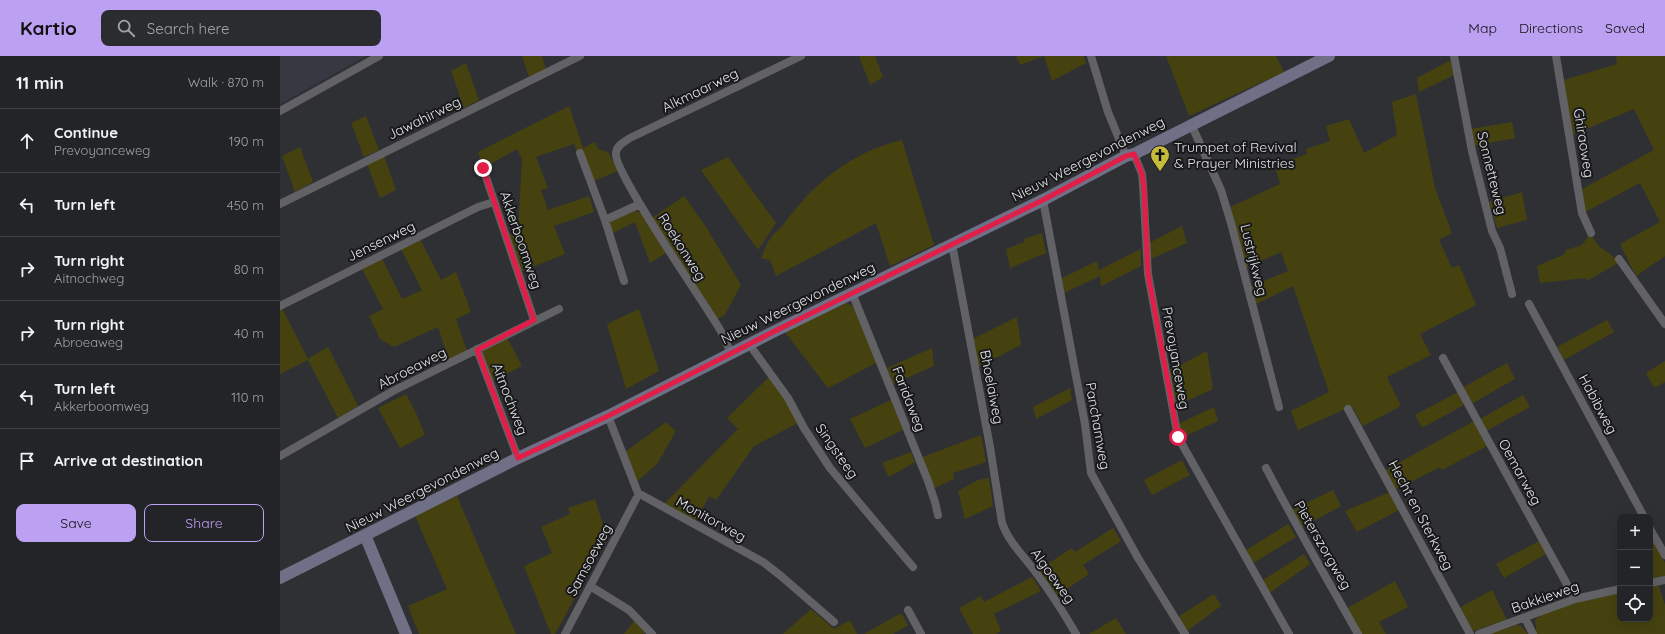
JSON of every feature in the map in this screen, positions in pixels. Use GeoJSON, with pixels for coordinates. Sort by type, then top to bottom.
{"type":"FeatureCollection","features":[{"type":"Feature","properties":{"kind":"street"},"geometry":{"type":"LineString","coordinates":[[280,111],[379,56]]}},
{"type":"Feature","properties":{"kind":"street","name":"Jawahirweg"},"geometry":{"type":"LineString","coordinates":[[280,204],[580,56]]}},
{"type":"Feature","properties":{"kind":"street","name":"Alkmaarweg"},"geometry":{"type":"LineString","coordinates":[[616,153],[619,145],[630,138],[801,56]]}},
{"type":"Feature","properties":{"kind":"street","name":"Prevoyanceweg"},"geometry":{"type":"LineString","coordinates":[[1090,56],[1108,112],[1130,155],[1142,174],[1144,186],[1148,274],[1178,437],[1289,634]]}},
{"type":"Feature","properties":{"kind":"street","name":"Nieuw Weergevondenweg"},"geometry":{"type":"LineString","coordinates":[[280,578],[518,458],[608,416],[749,344],[1043,200],[1191,124],[1329,56]]}},
{"type":"Feature","properties":{"kind":"street","name":"Sonnetteweg"},"geometry":{"type":"LineString","coordinates":[[1454,56],[1472,151],[1492,230],[1500,248],[1512,294]]}},
{"type":"Feature","properties":{"kind":"street","name":"Ghiraoweg"},"geometry":{"type":"LineString","coordinates":[[1556,56],[1582,213],[1591,233]]}},
{"type":"Feature","properties":{"kind":"street","name":"Lustrijkweg"},"geometry":{"type":"LineString","coordinates":[[1191,124],[1221,190],[1230,217],[1279,407]]}},
{"type":"Feature","properties":{"kind":"street"},"geometry":{"type":"LineString","coordinates":[[580,153],[605,220],[624,281]]}},
{"type":"Feature","properties":{"kind":"street","name":"Roekonweg"},"geometry":{"type":"LineString","coordinates":[[616,153],[618,164],[640,204],[666,248],[720,330],[731,353]]}},
{"type":"Feature","properties":{"kind":"street","name":"Akkerboomweg"},"geometry":{"type":"LineString","coordinates":[[483,168],[534,320]]}},
{"type":"Feature","properties":{"kind":"street","name":"Panchamweg"},"geometry":{"type":"LineString","coordinates":[[1043,200],[1085,424],[1091,473],[1138,558],[1185,634]]}},
{"type":"Feature","properties":{"kind":"street","name":"Jensenweg"},"geometry":{"type":"LineString","coordinates":[[280,306],[478,208],[494,202]]}},
{"type":"Feature","properties":{"kind":"street"},"geometry":{"type":"LineString","coordinates":[[605,220],[640,204]]}},
{"type":"Feature","properties":{"kind":"street","name":"Bhoelaiweg"},"geometry":{"type":"LineString","coordinates":[[952,244],[990,447],[1002,523],[1006,534]]}},
{"type":"Feature","properties":{"kind":"street"},"geometry":{"type":"LineString","coordinates":[[1620,259],[1665,324]]}},
{"type":"Feature","properties":{"kind":"street","name":"Faridaweg"},"geometry":{"type":"LineString","coordinates":[[852,293],[930,488],[938,515]]}},
{"type":"Feature","properties":{"kind":"street","name":"Habibweg"},"geometry":{"type":"LineString","coordinates":[[1529,304],[1642,514]]}},
{"type":"Feature","properties":{"kind":"street","name":"Abroeaweg"},"geometry":{"type":"LineString","coordinates":[[280,456],[393,391],[534,320],[559,309]]}},
{"type":"Feature","properties":{"kind":"street","name":"Singsteeg"},"geometry":{"type":"LineString","coordinates":[[749,344],[788,398],[804,428],[830,468],[913,567]]}},
{"type":"Feature","properties":{"kind":"street","name":"Aitnochweg"},"geometry":{"type":"LineString","coordinates":[[477,350],[518,458]]}},
{"type":"Feature","properties":{"kind":"street","name":"Oemarweg"},"geometry":{"type":"LineString","coordinates":[[1443,358],[1575,599]]}},
{"type":"Feature","properties":{"kind":"street","name":"Hecht en Sterkweg"},"geometry":{"type":"LineString","coordinates":[[1348,409],[1470,634]]}},
{"type":"Feature","properties":{"kind":"street","name":"Monitorweg"},"geometry":{"type":"LineString","coordinates":[[608,416],[638,493],[763,562],[834,622]]}},
{"type":"Feature","properties":{"kind":"street","name":"Pieterszorgweg"},"geometry":{"type":"LineString","coordinates":[[1266,468],[1291,517],[1358,634]]}},
{"type":"Feature","properties":{"kind":"street","name":"Samsoeweg"},"geometry":{"type":"LineString","coordinates":[[566,634],[636,499]]}},
{"type":"Feature","properties":{"kind":"street","name":"Algoeweg"},"geometry":{"type":"LineString","coordinates":[[1006,534],[1036,573],[1076,634]]}},
{"type":"Feature","properties":{"kind":"street"},"geometry":{"type":"LineString","coordinates":[[1653,534],[1665,555]]}},
{"type":"Feature","properties":{"kind":"street"},"geometry":{"type":"LineString","coordinates":[[365,535],[406,634]]}},
{"type":"Feature","properties":{"kind":"street"},"geometry":{"type":"LineString","coordinates":[[1653,582],[1665,580]]}},
{"type":"Feature","properties":{"kind":"street"},"geometry":{"type":"LineString","coordinates":[[590,586],[629,610],[652,634]]}},
{"type":"Feature","properties":{"kind":"street","name":"Bakkieweg"},"geometry":{"type":"LineString","coordinates":[[1480,634],[1575,599],[1617,590]]}},
{"type":"Feature","properties":{"kind":"street"},"geometry":{"type":"LineString","coordinates":[[908,610],[921,634]]}},
{"type":"Feature","properties":{"kind":"street"},"geometry":{"type":"LineString","coordinates":[[1525,618],[1533,634]]}},
{"type":"Feature","properties":{"kind":"shaded area"},"geometry":{"type":"Polygon","coordinates":[[[280,56],[366,56],[280,104],[280,56]]]}},
{"type":"Feature","properties":{"kind":"shaded area"},"geometry":{"type":"Polygon","coordinates":[[[522,56],[542,56],[546,69],[529,77],[522,56]]]}},
{"type":"Feature","properties":{"kind":"shaded area"},"geometry":{"type":"Polygon","coordinates":[[[859,56],[875,56],[883,77],[870,85],[859,56]]]}},
{"type":"Feature","properties":{"kind":"shaded area"},"geometry":{"type":"Polygon","coordinates":[[[1016,56],[1044,56],[1020,65],[1016,56]]]}},
{"type":"Feature","properties":{"kind":"shaded area"},"geometry":{"type":"Polygon","coordinates":[[[1044,56],[1084,56],[1086,63],[1052,81],[1044,56]]]}},
{"type":"Feature","properties":{"kind":"shaded area"},"geometry":{"type":"Polygon","coordinates":[[[1166,56],[1276,56],[1284,72],[1189,116],[1166,56]]]}},
{"type":"Feature","properties":{"kind":"shaded area"},"geometry":{"type":"Polygon","coordinates":[[[1616,56],[1665,56],[1665,256],[1636,276],[1620,244],[1660,222],[1640,183],[1585,212],[1582,189],[1654,150],[1634,109],[1572,135],[1564,80],[1617,64],[1616,56]]]}},
{"type":"Feature","properties":{"kind":"shaded area"},"geometry":{"type":"Polygon","coordinates":[[[1451,60],[1454,75],[1419,92],[1417,78],[1451,60]]]}},
{"type":"Feature","properties":{"kind":"shaded area"},"geometry":{"type":"Polygon","coordinates":[[[466,63],[479,100],[464,108],[451,71],[466,63]]]}},
{"type":"Feature","properties":{"kind":"shaded area"},"geometry":{"type":"Polygon","coordinates":[[[1416,94],[1435,188],[1452,233],[1439,240],[1452,268],[1459,265],[1476,305],[1420,334],[1431,355],[1387,377],[1401,406],[1363,426],[1352,406],[1298,430],[1291,411],[1329,392],[1293,286],[1254,305],[1250,287],[1288,271],[1281,252],[1246,268],[1230,207],[1280,184],[1275,166],[1307,154],[1306,149],[1330,141],[1326,126],[1349,119],[1364,153],[1397,135],[1392,102],[1416,94]]]}},
{"type":"Feature","properties":{"kind":"shaded area"},"geometry":{"type":"Polygon","coordinates":[[[569,106],[583,148],[595,142],[598,149],[608,152],[618,171],[589,183],[574,144],[536,157],[548,188],[541,190],[548,210],[589,196],[594,212],[554,226],[565,254],[517,273],[504,236],[518,231],[522,159],[517,149],[483,168],[478,152],[569,106]]]}},
{"type":"Feature","properties":{"kind":"shaded area"},"geometry":{"type":"Polygon","coordinates":[[[366,116],[379,150],[364,157],[351,123],[366,116]]]}},
{"type":"Feature","properties":{"kind":"shaded area"},"geometry":{"type":"Polygon","coordinates":[[[1512,122],[1515,138],[1474,146],[1471,129],[1512,122]]]}},
{"type":"Feature","properties":{"kind":"shaded area"},"geometry":{"type":"Polygon","coordinates":[[[902,140],[934,245],[890,266],[876,223],[776,276],[770,260],[761,258],[770,238],[782,227],[807,196],[820,183],[850,161],[883,145],[902,140]]]}},
{"type":"Feature","properties":{"kind":"shaded area"},"geometry":{"type":"Polygon","coordinates":[[[300,147],[313,182],[295,192],[282,156],[300,147]]]}},
{"type":"Feature","properties":{"kind":"shaded area"},"geometry":{"type":"Polygon","coordinates":[[[384,156],[396,190],[380,198],[367,164],[384,156]]]}},
{"type":"Feature","properties":{"kind":"shaded area"},"geometry":{"type":"Polygon","coordinates":[[[728,157],[776,223],[758,250],[701,170],[728,157]]]}},
{"type":"Feature","properties":{"kind":"shaded area"},"geometry":{"type":"Polygon","coordinates":[[[1522,192],[1527,220],[1497,228],[1489,202],[1522,192]]]}},
{"type":"Feature","properties":{"kind":"shaded area"},"geometry":{"type":"Polygon","coordinates":[[[684,196],[706,227],[741,285],[724,316],[714,320],[652,218],[684,196]]]}},
{"type":"Feature","properties":{"kind":"shaded area"},"geometry":{"type":"Polygon","coordinates":[[[635,210],[642,214],[666,253],[650,263],[635,222],[613,233],[609,221],[635,210]]]}},
{"type":"Feature","properties":{"kind":"shaded area"},"geometry":{"type":"Polygon","coordinates":[[[1182,226],[1187,243],[1146,261],[1145,245],[1182,226]]]}},
{"type":"Feature","properties":{"kind":"shaded area"},"geometry":{"type":"Polygon","coordinates":[[[1042,233],[1046,253],[1010,268],[1006,249],[1024,242],[1024,239],[1042,233]]]}},
{"type":"Feature","properties":{"kind":"shaded area"},"geometry":{"type":"Polygon","coordinates":[[[1590,234],[1600,247],[1618,260],[1618,263],[1587,281],[1586,278],[1540,283],[1537,266],[1565,254],[1566,250],[1582,245],[1590,234]]]}},
{"type":"Feature","properties":{"kind":"shaded area"},"geometry":{"type":"Polygon","coordinates":[[[420,239],[441,280],[456,272],[471,312],[456,319],[467,351],[449,360],[438,327],[394,347],[380,339],[369,316],[383,309],[362,269],[382,259],[402,299],[422,290],[401,249],[420,239]]]}},
{"type":"Feature","properties":{"kind":"shaded area"},"geometry":{"type":"Polygon","coordinates":[[[1141,249],[1141,266],[1101,286],[1100,276],[1060,295],[1058,280],[1097,261],[1099,270],[1141,249]]]}},
{"type":"Feature","properties":{"kind":"shaded area"},"geometry":{"type":"Polygon","coordinates":[[[847,303],[854,307],[878,362],[828,388],[784,331],[847,303]]]}},
{"type":"Feature","properties":{"kind":"shaded area"},"geometry":{"type":"Polygon","coordinates":[[[282,308],[308,359],[328,347],[358,406],[338,418],[308,360],[280,374],[280,309],[282,308]]]}},
{"type":"Feature","properties":{"kind":"shaded area"},"geometry":{"type":"Polygon","coordinates":[[[639,309],[659,371],[626,389],[607,324],[639,309]]]}},
{"type":"Feature","properties":{"kind":"shaded area"},"geometry":{"type":"Polygon","coordinates":[[[1017,317],[1021,345],[976,368],[971,340],[1017,317]]]}},
{"type":"Feature","properties":{"kind":"shaded area"},"geometry":{"type":"Polygon","coordinates":[[[1607,320],[1614,332],[1564,360],[1557,347],[1607,320]]]}},
{"type":"Feature","properties":{"kind":"shaded area"},"geometry":{"type":"Polygon","coordinates":[[[506,336],[522,366],[490,382],[482,353],[483,349],[506,336]]]}},
{"type":"Feature","properties":{"kind":"shaded area"},"geometry":{"type":"Polygon","coordinates":[[[932,348],[934,366],[893,384],[887,368],[932,348]]]}},
{"type":"Feature","properties":{"kind":"shaded area"},"geometry":{"type":"Polygon","coordinates":[[[1207,351],[1213,389],[1171,408],[1167,372],[1207,351]]]}},
{"type":"Feature","properties":{"kind":"shaded area"},"geometry":{"type":"Polygon","coordinates":[[[1665,361],[1665,382],[1654,388],[1646,373],[1665,361]]]}},
{"type":"Feature","properties":{"kind":"shaded area"},"geometry":{"type":"Polygon","coordinates":[[[1507,363],[1515,379],[1471,404],[1462,388],[1507,363]]]}},
{"type":"Feature","properties":{"kind":"shaded area"},"geometry":{"type":"Polygon","coordinates":[[[769,377],[786,400],[798,423],[754,446],[716,500],[709,496],[695,522],[664,504],[738,429],[727,418],[769,377]]]}},
{"type":"Feature","properties":{"kind":"shaded area"},"geometry":{"type":"Polygon","coordinates":[[[1070,388],[1072,400],[1036,419],[1033,407],[1070,388]]]}},
{"type":"Feature","properties":{"kind":"shaded area"},"geometry":{"type":"Polygon","coordinates":[[[1458,392],[1464,405],[1422,428],[1415,415],[1458,392]]]}},
{"type":"Feature","properties":{"kind":"shaded area"},"geometry":{"type":"Polygon","coordinates":[[[406,394],[425,435],[400,448],[378,408],[406,394]]]}},
{"type":"Feature","properties":{"kind":"shaded area"},"geometry":{"type":"Polygon","coordinates":[[[1523,395],[1530,407],[1486,431],[1480,419],[1523,395]]]}},
{"type":"Feature","properties":{"kind":"shaded area"},"geometry":{"type":"Polygon","coordinates":[[[891,400],[903,430],[865,448],[850,419],[891,400]]]}},
{"type":"Feature","properties":{"kind":"shaded area"},"geometry":{"type":"Polygon","coordinates":[[[1214,407],[1218,421],[1179,439],[1176,425],[1214,407]]]}},
{"type":"Feature","properties":{"kind":"shaded area"},"geometry":{"type":"Polygon","coordinates":[[[1474,421],[1487,446],[1442,470],[1440,467],[1395,490],[1384,471],[1474,421]]]}},
{"type":"Feature","properties":{"kind":"shaded area"},"geometry":{"type":"Polygon","coordinates":[[[666,422],[676,431],[657,464],[634,484],[621,455],[666,422]]]}},
{"type":"Feature","properties":{"kind":"shaded area"},"geometry":{"type":"Polygon","coordinates":[[[981,435],[986,462],[953,473],[954,479],[935,488],[930,481],[920,458],[981,435]]]}},
{"type":"Feature","properties":{"kind":"shaded area"},"geometry":{"type":"Polygon","coordinates":[[[911,452],[915,462],[889,477],[882,463],[911,452]]]}},
{"type":"Feature","properties":{"kind":"shaded area"},"geometry":{"type":"Polygon","coordinates":[[[1182,460],[1190,475],[1152,495],[1144,480],[1182,460]]]}},
{"type":"Feature","properties":{"kind":"shaded area"},"geometry":{"type":"Polygon","coordinates":[[[989,478],[993,506],[965,519],[958,491],[978,480],[989,478]]]}},
{"type":"Feature","properties":{"kind":"shaded area"},"geometry":{"type":"Polygon","coordinates":[[[1333,490],[1341,506],[1299,529],[1290,511],[1333,490]]]}},
{"type":"Feature","properties":{"kind":"shaded area"},"geometry":{"type":"Polygon","coordinates":[[[1390,492],[1399,510],[1357,532],[1345,511],[1390,492]]]}},
{"type":"Feature","properties":{"kind":"shaded area"},"geometry":{"type":"Polygon","coordinates":[[[457,496],[516,634],[419,634],[408,606],[447,589],[415,516],[457,496]]]}},
{"type":"Feature","properties":{"kind":"shaded area"},"geometry":{"type":"Polygon","coordinates":[[[595,499],[604,528],[611,531],[555,634],[551,634],[524,566],[552,553],[541,527],[570,514],[568,508],[595,499]]]}},
{"type":"Feature","properties":{"kind":"shaded area"},"geometry":{"type":"Polygon","coordinates":[[[1288,524],[1296,537],[1250,565],[1243,552],[1288,524]]]}},
{"type":"Feature","properties":{"kind":"shaded area"},"geometry":{"type":"Polygon","coordinates":[[[1113,528],[1121,541],[1083,565],[1089,574],[1055,597],[1037,571],[1072,548],[1075,552],[1113,528]]]}},
{"type":"Feature","properties":{"kind":"shaded area"},"geometry":{"type":"Polygon","coordinates":[[[1653,540],[1665,563],[1665,576],[1653,578],[1653,540]]]}},
{"type":"Feature","properties":{"kind":"shaded area"},"geometry":{"type":"Polygon","coordinates":[[[1539,541],[1546,554],[1504,578],[1496,564],[1539,541]]]}},
{"type":"Feature","properties":{"kind":"shaded area"},"geometry":{"type":"Polygon","coordinates":[[[1304,554],[1310,564],[1267,595],[1260,582],[1304,554]]]}},
{"type":"Feature","properties":{"kind":"shaded area"},"geometry":{"type":"Polygon","coordinates":[[[1032,577],[1041,591],[994,614],[1001,631],[996,634],[973,634],[959,608],[981,596],[984,602],[1032,577]]]}},
{"type":"Feature","properties":{"kind":"shaded area"},"geometry":{"type":"Polygon","coordinates":[[[1395,581],[1408,607],[1379,622],[1386,634],[1357,634],[1344,610],[1395,581]]]}},
{"type":"Feature","properties":{"kind":"shaded area"},"geometry":{"type":"Polygon","coordinates":[[[1658,584],[1665,605],[1665,634],[1537,634],[1535,621],[1540,616],[1574,603],[1617,594],[1617,622],[1653,622],[1653,585],[1658,584]]]}},
{"type":"Feature","properties":{"kind":"shaded area"},"geometry":{"type":"Polygon","coordinates":[[[1492,590],[1507,620],[1473,631],[1459,608],[1492,590]]]}},
{"type":"Feature","properties":{"kind":"shaded area"},"geometry":{"type":"Polygon","coordinates":[[[1214,594],[1221,606],[1187,631],[1179,616],[1214,594]]]}},
{"type":"Feature","properties":{"kind":"shaded area"},"geometry":{"type":"Polygon","coordinates":[[[811,609],[834,629],[850,620],[857,634],[783,634],[811,609]]]}},
{"type":"Feature","properties":{"kind":"shaded area"},"geometry":{"type":"Polygon","coordinates":[[[901,613],[908,625],[893,634],[864,634],[901,613]]]}},
{"type":"Feature","properties":{"kind":"shaded area"},"geometry":{"type":"Polygon","coordinates":[[[1116,618],[1126,634],[1089,634],[1116,618]]]}},
{"type":"Feature","properties":{"kind":"shaded area"},"geometry":{"type":"Polygon","coordinates":[[[634,621],[646,632],[643,634],[624,634],[634,621]]]}},
{"type":"Feature","properties":{"kind":"shaded area"},"geometry":{"type":"Polygon","coordinates":[[[1517,625],[1521,626],[1528,634],[1489,634],[1517,625]]]}},
{"type":"Feature","properties":{"kind":"place","name":"Trumpet of Revival & Prayer Ministries"},"geometry":{"type":"Point","coordinates":[1160,172]}},
{"type":"Feature","properties":{"kind":"route"},"geometry":{"type":"LineString","coordinates":[[483,168],[534,320],[477,350],[518,458],[608,416],[682,377],[1043,200],[1126,156],[1134,154],[1142,174],[1144,186],[1148,274],[1173,417],[1178,437]]}}]}
